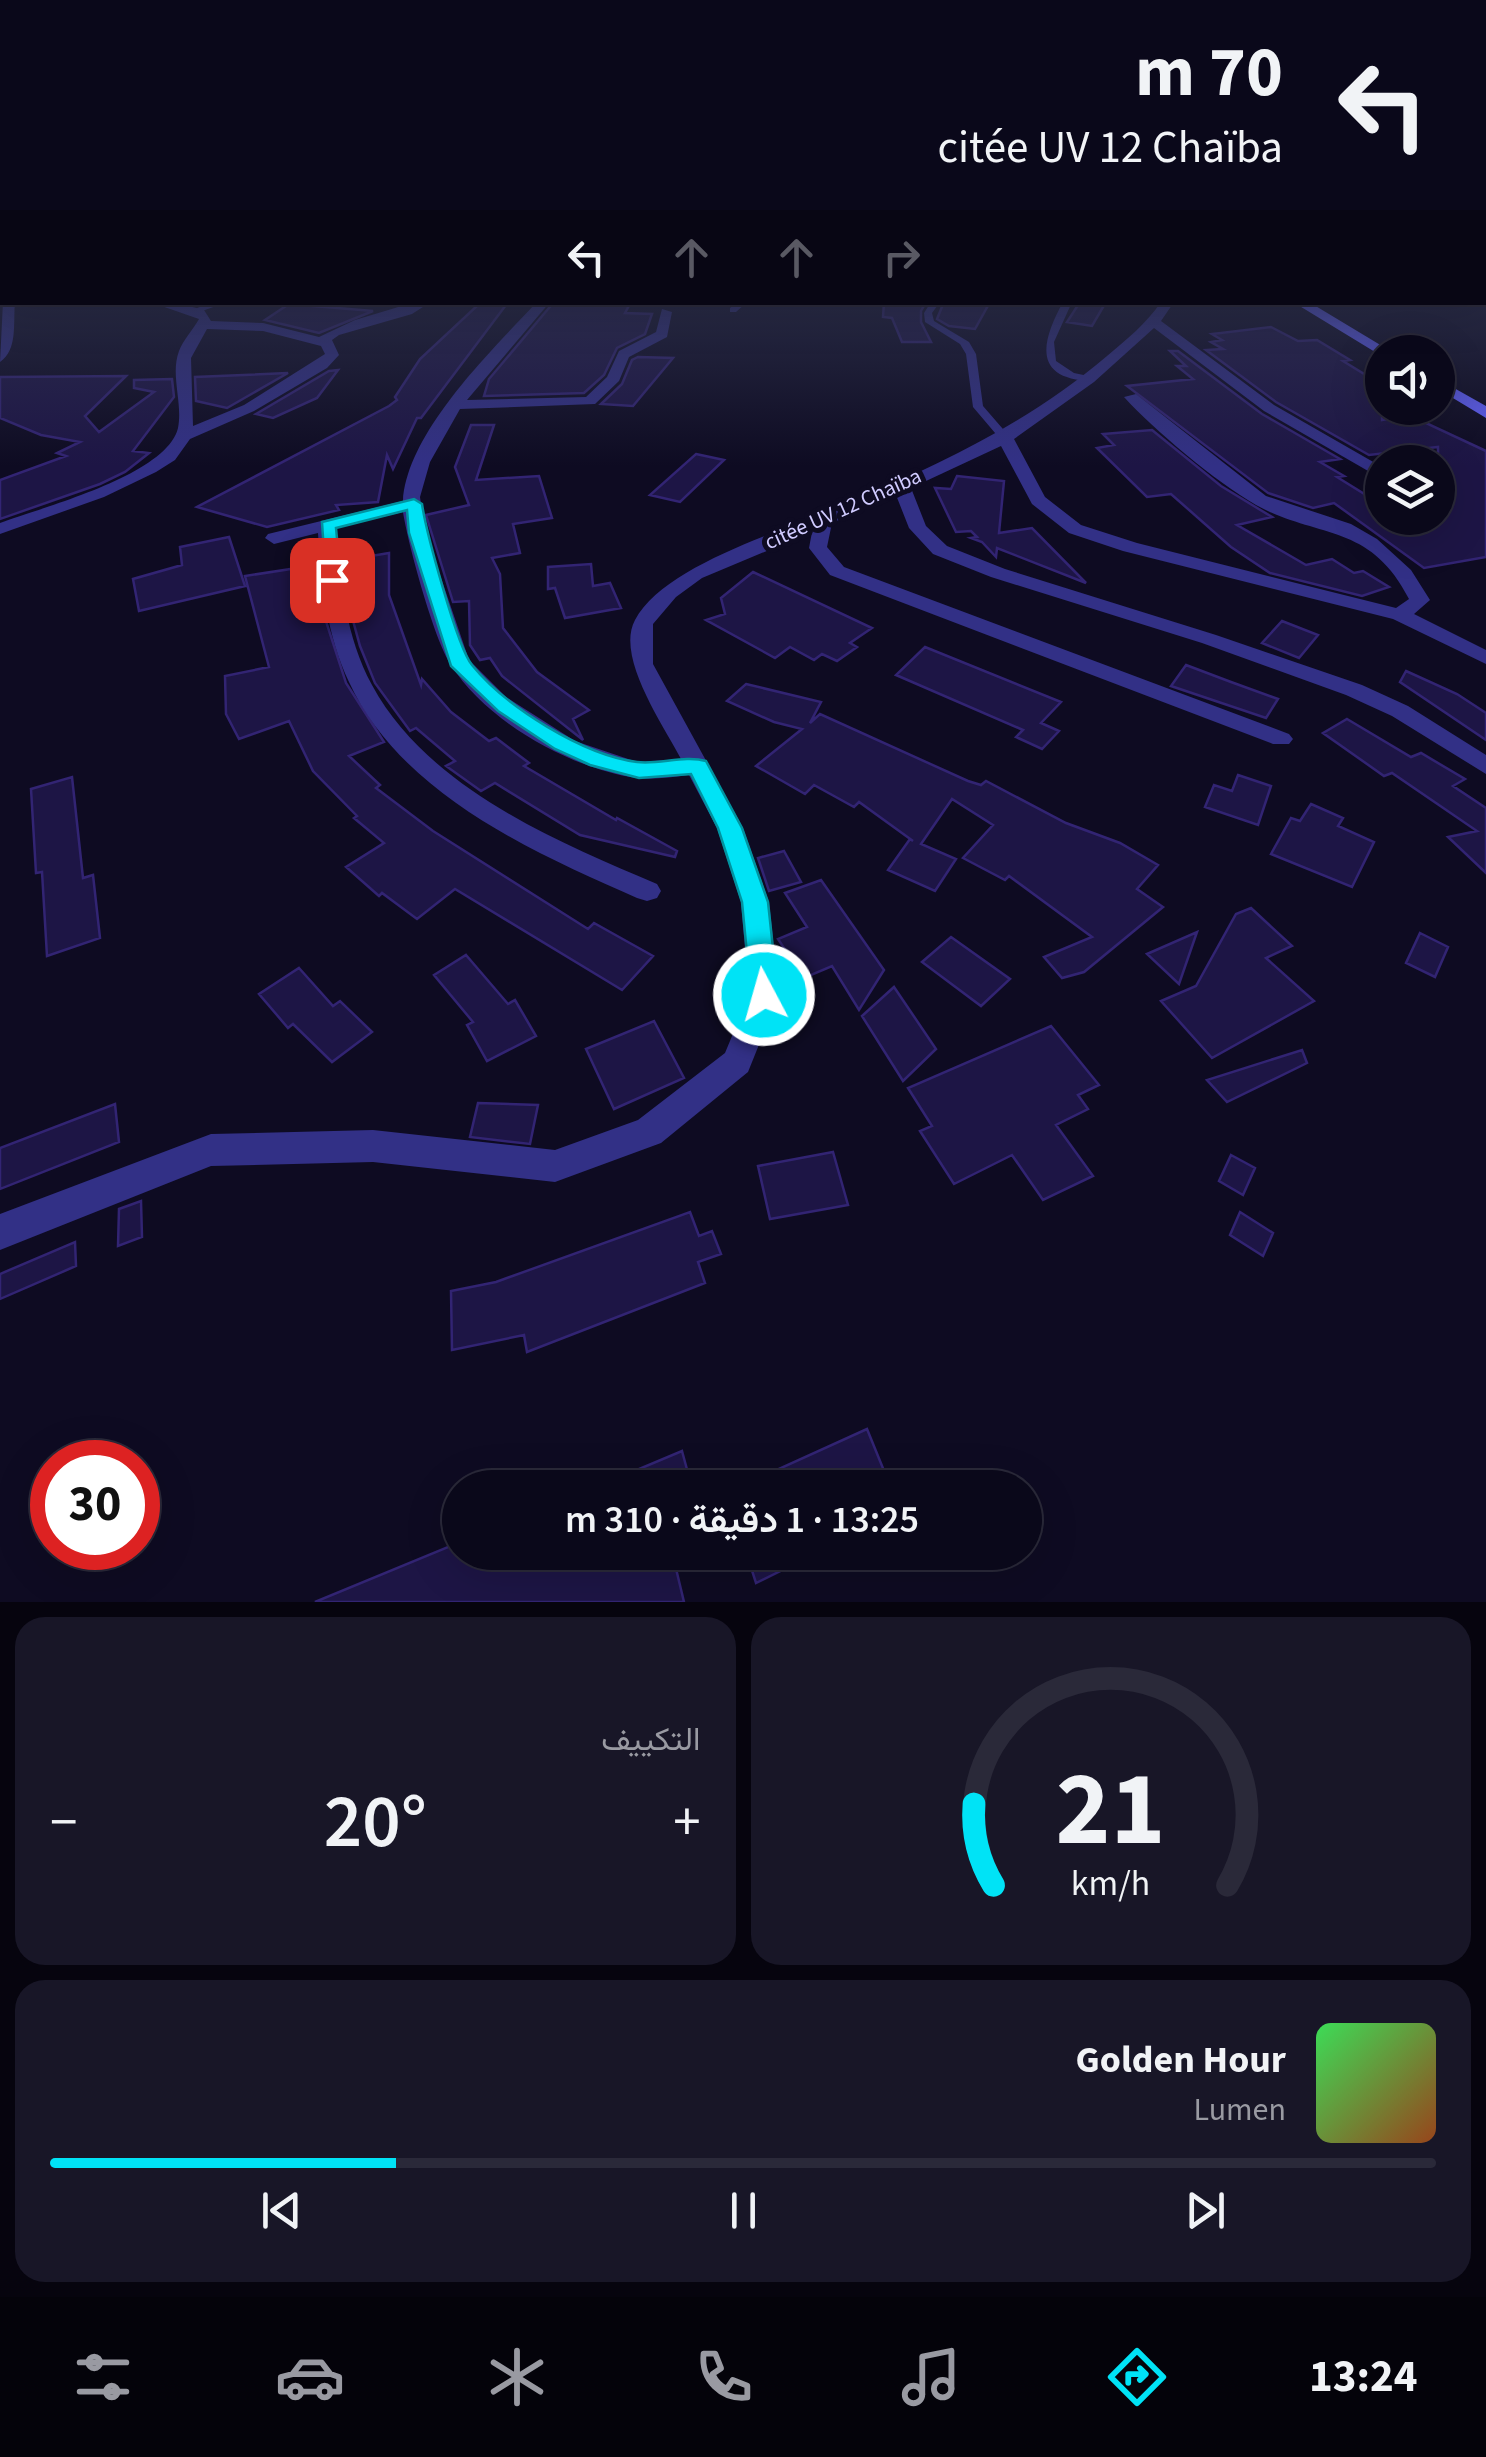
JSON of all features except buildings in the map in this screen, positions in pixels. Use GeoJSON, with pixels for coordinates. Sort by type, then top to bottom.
{"type":"FeatureCollection","features":[{"type":"Feature","properties":{"kind":"street"},"geometry":{"type":"LineString","coordinates":[[0,358],[10,341],[6,317]]}},
{"type":"Feature","properties":{"kind":"street"},"geometry":{"type":"LineString","coordinates":[[182,437],[249,408],[322,365],[332,355],[322,341],[196,317]]}},
{"type":"Feature","properties":{"kind":"street"},"geometry":{"type":"LineString","coordinates":[[322,341],[344,324],[384,317]]}},
{"type":"Feature","properties":{"kind":"street"},"geometry":{"type":"LineString","coordinates":[[531,317],[476,378],[442,425],[412,489],[418,533],[461,666],[494,696],[563,744],[597,760],[639,770],[698,766]]}},
{"type":"Feature","properties":{"kind":"street"},"geometry":{"type":"LineString","coordinates":[[457,406],[590,401],[614,378],[614,366],[624,350],[662,334],[665,317]]}},
{"type":"Feature","properties":{"kind":"street","name":"citée UV 12 Chaïba"},"geometry":{"type":"LineString","coordinates":[[0,1232],[211,1150],[373,1146],[555,1166],[649,1132],[738,1062],[764,995],[755,902],[730,828],[642,664],[644,623],[695,574],[1005,438],[1089,379],[1156,317]]}},
{"type":"Feature","properties":{"kind":"street"},"geometry":{"type":"LineString","coordinates":[[1166,317],[1269,408],[1365,464]]}},
{"type":"Feature","properties":{"kind":"street"},"geometry":{"type":"LineString","coordinates":[[1324,317],[1365,340]]}},
{"type":"Feature","properties":{"kind":"street"},"geometry":{"type":"LineString","coordinates":[[0,529],[115,486],[160,462],[180,444],[184,352],[199,318]]}},
{"type":"Feature","properties":{"kind":"street"},"geometry":{"type":"LineString","coordinates":[[1455,395],[1486,414]]}},
{"type":"Feature","properties":{"kind":"street"},"geometry":{"type":"LineString","coordinates":[[1131,397],[1254,496],[1287,512],[1334,524],[1380,549],[1410,576],[1420,600],[1400,615]]}},
{"type":"Feature","properties":{"kind":"street"},"geometry":{"type":"LineString","coordinates":[[1005,438],[1038,500],[1075,529],[1400,615],[1486,658]]}},
{"type":"Feature","properties":{"kind":"street"},"geometry":{"type":"LineString","coordinates":[[901,485],[926,539],[961,560],[1354,690],[1400,711],[1486,766]]}},
{"type":"Feature","properties":{"kind":"street"},"geometry":{"type":"LineString","coordinates":[[274,538],[414,504]]}},
{"type":"Feature","properties":{"kind":"street"},"geometry":{"type":"LineString","coordinates":[[822,521],[818,548],[838,571],[1280,738]]}},
{"type":"Feature","properties":{"kind":"street"},"geometry":{"type":"LineString","coordinates":[[328,525],[328,555],[343,640],[358,677],[402,742],[446,780],[510,825],[646,891]]}},
{"type":"Feature","properties":{"kind":"lane"},"geometry":{"type":"LineString","coordinates":[[929,317],[930,322],[964,342],[971,354],[978,407],[1005,438]]}},
{"type":"Feature","properties":{"kind":"lane"},"geometry":{"type":"LineString","coordinates":[[1060,317],[1054,328],[1050,360],[1062,374],[1089,379]]}},
{"type":"Feature","properties":{"kind":"route"},"geometry":{"type":"LineString","coordinates":[[332,580],[328,525],[414,504],[418,533],[461,666],[506,706],[563,744],[597,760],[639,770],[698,766],[730,828],[755,902],[764,995]]}}]}
